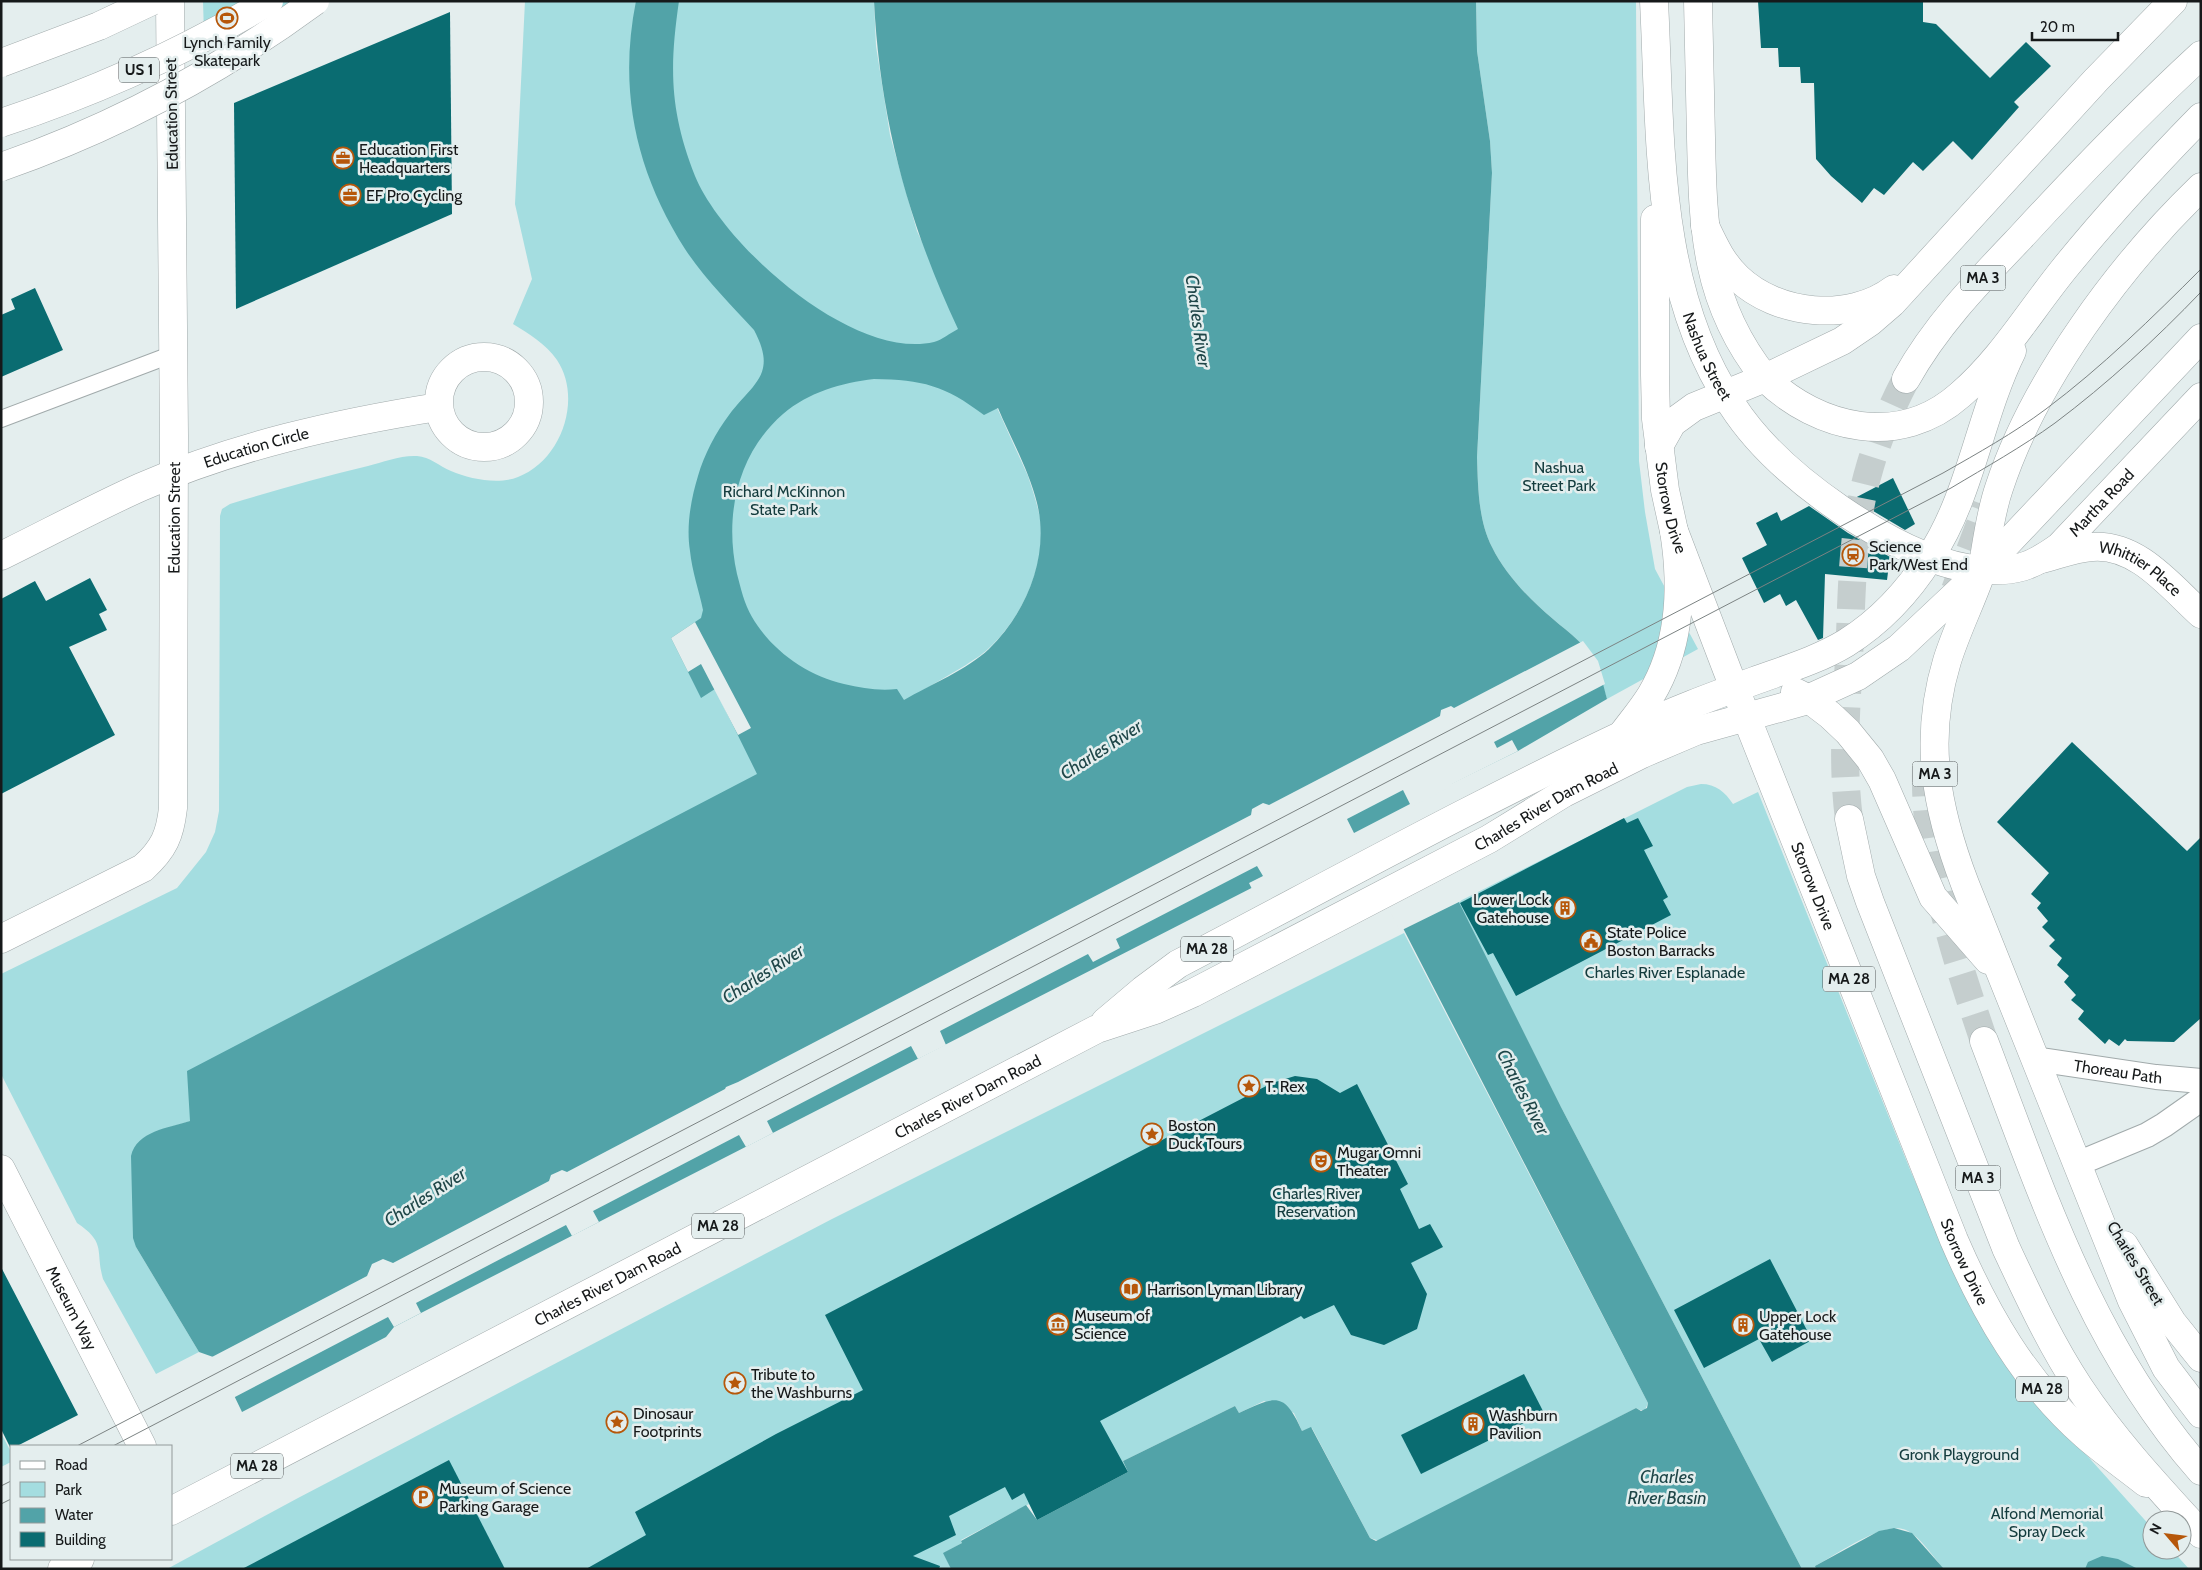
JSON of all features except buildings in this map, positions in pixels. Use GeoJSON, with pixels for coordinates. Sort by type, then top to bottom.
{"type":"FeatureCollection","features":[{"type":"Feature","properties":{"kind":"main road"},"geometry":{"type":"LineString","coordinates":[[1,63],[99,26],[152,1]]}},
{"type":"Feature","properties":{"kind":"main road","name":"Education Street"},"geometry":{"type":"LineString","coordinates":[[1,939],[143,868],[157,855],[169,833],[173,808],[174,354],[169,1]]}},
{"type":"Feature","properties":{"kind":"main road","name":"US 1"},"geometry":{"type":"LineString","coordinates":[[1,123],[74,97],[164,59],[208,37],[269,1]]}},
{"type":"Feature","properties":{"kind":"main road"},"geometry":{"type":"LineString","coordinates":[[1,167],[73,139],[178,88],[282,26],[315,1]]}},
{"type":"Feature","properties":{"kind":"main road","name":"Nashua Street"},"geometry":{"type":"LineString","coordinates":[[1654,1],[1662,173],[1682,292],[1702,351],[1725,394],[1753,433],[1778,459],[1806,484],[1867,527],[1930,557],[1970,569],[1982,570]]}},
{"type":"Feature","properties":{"kind":"main road","name":"Nashua Street"},"geometry":{"type":"LineString","coordinates":[[1698,1],[1704,226],[1713,277],[1721,304],[1742,347],[1766,378],[1792,401],[1810,411],[1842,424],[1876,427],[1910,422],[1935,412],[1959,396],[1991,363],[2038,301]]}},
{"type":"Feature","properties":{"kind":"main road"},"geometry":{"type":"LineString","coordinates":[[1659,446],[1665,434],[1678,418],[1694,407],[1766,378],[1842,342],[1892,303],[2070,108],[2173,1]]}},
{"type":"Feature","properties":{"kind":"main road"},"geometry":{"type":"LineString","coordinates":[[2070,184],[2201,32]]}},
{"type":"Feature","properties":{"kind":"main road","name":"MA 3"},"geometry":{"type":"LineString","coordinates":[[1906,379],[1928,344],[1962,300],[2070,184],[2201,55]]}},
{"type":"Feature","properties":{"kind":"main road"},"geometry":{"type":"LineString","coordinates":[[2038,301],[2130,192],[2201,117]]}},
{"type":"Feature","properties":{"kind":"main road","name":"Storrow Drive"},"geometry":{"type":"LineString","coordinates":[[1661,143],[1656,215],[1655,375],[1659,446],[1665,490],[1674,531],[1734,688],[1954,1240],[1991,1318],[2020,1362],[2060,1410],[2085,1435],[2173,1504],[2201,1534]]}},
{"type":"Feature","properties":{"kind":"main road"},"geometry":{"type":"LineString","coordinates":[[1982,570],[1993,512],[2007,465],[2032,412],[2088,325],[2136,258],[2201,187]]}},
{"type":"Feature","properties":{"kind":"main road"},"geometry":{"type":"LineString","coordinates":[[2088,325],[2150,248],[2201,192]]}},
{"type":"Feature","properties":{"kind":"main road"},"geometry":{"type":"LineString","coordinates":[[1704,226],[1719,256],[1738,278],[1761,295],[1784,305],[1833,310],[1865,304],[1890,292],[1925,266]]}},
{"type":"Feature","properties":{"kind":"main road","name":"Charles River Dam Road"},"geometry":{"type":"LineString","coordinates":[[1097,1029],[1148,985],[1178,964],[1466,814],[1621,735],[1694,703],[1817,657],[1858,635],[1893,606],[1913,582],[1946,531],[1957,505],[1999,379],[2038,301]]}},
{"type":"Feature","properties":{"kind":"main road","name":"MA 3"},"geometry":{"type":"LineString","coordinates":[[2077,1164],[1950,843],[1940,805],[1934,764],[1935,729],[1940,690],[1947,661],[1982,570],[2201,338]]}},
{"type":"Feature","properties":{"kind":"main road","name":"Martha Road"},"geometry":{"type":"LineString","coordinates":[[1982,570],[2016,570],[2042,559],[2074,534],[2201,397]]}},
{"type":"Feature","properties":{"kind":"main road","name":"Education Circle"},"geometry":{"type":"LineString","coordinates":[[1,556],[126,494],[174,474],[241,451],[321,429],[438,407]]}},
{"type":"Feature","properties":{"kind":"main road"},"geometry":{"type":"LineString","coordinates":[[1621,735],[1650,696],[1662,673],[1672,647],[1677,617],[1678,582],[1674,531]]}},
{"type":"Feature","properties":{"kind":"main road","name":"Whittier Place"},"geometry":{"type":"LineString","coordinates":[[2042,559],[2092,547],[2124,551],[2136,557],[2201,614]]}},
{"type":"Feature","properties":{"kind":"main road","name":"Charles River Dam Road"},"geometry":{"type":"LineString","coordinates":[[172,1507],[1097,1029],[1174,1002],[1482,843],[1564,793],[1625,762],[1696,731],[1809,699],[1858,676],[1882,661],[1982,570]]}},
{"type":"Feature","properties":{"kind":"main road","name":"MA 28"},"geometry":{"type":"LineString","coordinates":[[1734,688],[1781,689],[1809,699],[1842,726],[1870,759],[1882,780],[1933,898],[2001,975]]}},
{"type":"Feature","properties":{"kind":"main road","name":"MA 3"},"geometry":{"type":"LineString","coordinates":[[1849,819],[1861,876],[1888,952],[2006,1248],[2028,1295],[2079,1386],[2110,1430],[2173,1504]]}},
{"type":"Feature","properties":{"kind":"main road"},"geometry":{"type":"LineString","coordinates":[[1984,1041],[2059,1236],[2091,1307],[2141,1394],[2201,1471]]}},
{"type":"Feature","properties":{"kind":"main road"},"geometry":{"type":"LineString","coordinates":[[2077,1164],[2147,1334],[2171,1375],[2201,1414]]}},
{"type":"Feature","properties":{"kind":"main road","name":"Charles Street"},"geometry":{"type":"LineString","coordinates":[[2077,1164],[2152,1291],[2172,1322],[2201,1358]]}},
{"type":"Feature","properties":{"kind":"main road","name":"Museum Way"},"geometry":{"type":"LineString","coordinates":[[1,1169],[141,1445]]}},
{"type":"Feature","properties":{"kind":"main road"},"geometry":{"type":"LineString","coordinates":[[62,1569],[78,1560]]}},
{"type":"Feature","properties":{"kind":"street","name":"Thoreau Path"},"geometry":{"type":"LineString","coordinates":[[2035,1059],[2156,1077],[2201,1081]]}},
{"type":"Feature","properties":{"kind":"street"},"geometry":{"type":"LineString","coordinates":[[2077,1164],[2147,1135],[2201,1100]]}},
{"type":"Feature","properties":{"kind":"lane"},"geometry":{"type":"LineString","coordinates":[[1,56],[169,1]]}},
{"type":"Feature","properties":{"kind":"lane"},"geometry":{"type":"LineString","coordinates":[[1,419],[174,354]]}},
{"type":"Feature","properties":{"kind":"green space","name":"Lynch Family Skatepark"},"geometry":{"type":"Polygon","coordinates":[[[203,1],[298,1],[204,35],[203,1]]]}},
{"type":"Feature","properties":{"kind":"green space","name":"Richard McKinnon State Park"},"geometry":{"type":"Polygon","coordinates":[[[525,1],[874,1],[876,46],[890,135],[917,231],[1028,476],[1036,500],[1041,525],[1039,559],[1028,593],[1011,623],[988,649],[966,665],[191,1121],[157,1131],[136,1247],[199,1352],[156,1374],[103,1279],[98,1248],[93,1236],[77,1223],[1,1074],[1,974],[177,888],[206,852],[215,832],[219,811],[220,516],[222,509],[230,504],[282,489],[405,457],[417,456],[426,458],[451,471],[475,479],[502,481],[518,477],[533,469],[546,457],[556,443],[563,427],[567,410],[568,392],[565,376],[557,360],[548,349],[513,324],[532,279],[515,204],[525,1]]]}},
{"type":"Feature","properties":{"kind":"green space","name":"Nashua Street Park"},"geometry":{"type":"Polygon","coordinates":[[[1476,1],[1636,1],[1639,461],[1645,512],[1655,569],[1698,649],[1607,699],[1598,667],[1592,656],[1577,639],[1536,604],[1511,577],[1497,557],[1487,537],[1481,514],[1477,457],[1492,173],[1490,141],[1477,51],[1476,1]]]}},
{"type":"Feature","properties":{"kind":"green space","name":"Charles River Esplanade"},"geometry":{"type":"Polygon","coordinates":[[[1701,784],[1711,785],[1727,796],[1733,804],[1758,792],[1911,1172],[1967,1299],[2074,1441],[2142,1517],[2142,1560],[2181,1560],[2189,1569],[1944,1569],[1917,1537],[1906,1530],[1897,1528],[1885,1530],[1860,1540],[1815,1566],[1816,1569],[1802,1569],[1561,1107],[1458,902],[1687,787],[1701,784]]]}},
{"type":"Feature","properties":{"kind":"green space","name":"Charles River Reservation"},"geometry":{"type":"Polygon","coordinates":[[[1404,933],[1648,1403],[1645,1410],[1636,1408],[1380,1541],[1370,1538],[1312,1428],[1302,1431],[1294,1413],[1264,1401],[1239,1413],[1235,1406],[1123,1461],[1128,1472],[1037,1520],[1029,1504],[961,1540],[962,1543],[944,1553],[951,1569],[167,1569],[298,1498],[832,1219],[1404,933]]]}},
{"type":"Feature","properties":{"kind":"green space"},"geometry":{"type":"Polygon","coordinates":[[[1,1433],[10,1450],[10,1462],[1,1467],[1,1433]]]}},
{"type":"Feature","properties":{"kind":"water"},"geometry":{"type":"Polygon","coordinates":[[[636,1],[679,1],[674,48],[674,90],[676,110],[687,153],[695,176],[710,204],[733,234],[762,264],[795,292],[830,316],[867,334],[902,343],[934,342],[958,329],[925,249],[900,169],[883,87],[877,45],[874,1],[1476,1],[1477,51],[1490,141],[1492,173],[1477,457],[1481,514],[1487,537],[1497,557],[1511,577],[1536,604],[1577,639],[1592,656],[1607,699],[1518,751],[1410,804],[1561,1107],[1802,1569],[951,1569],[943,1553],[962,1543],[961,1541],[1026,1505],[1037,1520],[1128,1472],[1123,1461],[1235,1406],[1239,1413],[1262,1403],[1278,1401],[1284,1403],[1290,1409],[1302,1431],[1311,1427],[1370,1538],[1376,1541],[1636,1408],[1641,1411],[1647,1408],[1648,1403],[1355,835],[421,1313],[394,1327],[386,1337],[242,1412],[216,1358],[199,1352],[136,1247],[133,1238],[131,1156],[134,1148],[147,1136],[190,1121],[187,1071],[757,774],[715,689],[701,698],[671,638],[701,618],[703,610],[692,566],[689,542],[691,503],[695,485],[711,444],[729,415],[754,386],[763,368],[764,358],[761,345],[754,330],[692,260],[668,220],[654,190],[635,130],[629,67],[636,1]],[[874,379],[838,386],[815,394],[793,406],[767,430],[745,467],[738,487],[732,530],[733,552],[743,596],[752,617],[780,651],[791,660],[817,675],[857,687],[897,689],[904,700],[971,663],[989,649],[1003,634],[1014,618],[1032,582],[1038,562],[1040,523],[1034,491],[998,408],[984,415],[957,397],[932,386],[906,381],[874,379]]]}},
{"type":"Feature","properties":{"kind":"water"},"geometry":{"type":"Polygon","coordinates":[[[1894,1528],[1912,1533],[1944,1569],[1816,1569],[1815,1566],[1879,1531],[1894,1528]]]}},
{"type":"Feature","properties":{"kind":"water"},"geometry":{"type":"Polygon","coordinates":[[[2102,1556],[2118,1559],[2138,1569],[2085,1569],[2088,1562],[2102,1556]]]}},
{"type":"Feature","properties":{"kind":"pier"},"geometry":{"type":"Polygon","coordinates":[[[695,622],[751,728],[738,735],[701,664],[688,672],[671,638],[695,622]]]}},
{"type":"Feature","properties":{"kind":"pier"},"geometry":{"type":"Polygon","coordinates":[[[1583,641],[1598,661],[1605,684],[1494,742],[1497,748],[1512,740],[1518,751],[1413,806],[1461,901],[1400,931],[1354,838],[1252,889],[1249,883],[1263,876],[1257,866],[1116,939],[1120,948],[1093,962],[1088,954],[940,1031],[946,1045],[918,1059],[911,1046],[767,1121],[773,1133],[746,1147],[739,1135],[593,1211],[599,1222],[572,1236],[566,1225],[416,1303],[421,1313],[394,1327],[388,1317],[233,1398],[214,1360],[210,1358],[367,1276],[372,1264],[383,1259],[393,1263],[549,1181],[551,1175],[562,1170],[567,1172],[726,1087],[1251,815],[1252,809],[1263,803],[1269,805],[1440,716],[1441,710],[1451,706],[1454,708],[1583,641]],[[1403,790],[1347,819],[1354,833],[1410,804],[1403,790]]]}},
{"type":"Feature","properties":{"kind":"tunnel"},"geometry":{"type":"LineString","coordinates":[[1849,819],[1845,739],[1852,588],[1859,516],[1863,493],[1885,423],[1906,379]]}},
{"type":"Feature","properties":{"kind":"tunnel"},"geometry":{"type":"LineString","coordinates":[[1955,590],[1987,506]]}},
{"type":"Feature","properties":{"kind":"tunnel"},"geometry":{"type":"LineString","coordinates":[[1926,768],[1930,838],[1943,907],[1984,1041]]}},
{"type":"Feature","properties":{"kind":"tram line"},"geometry":{"type":"LineString","coordinates":[[79,1445],[1943,473],[2021,426],[2067,393],[2126,342],[2201,269]]}},
{"type":"Feature","properties":{"kind":"tram line"},"geometry":{"type":"LineString","coordinates":[[115,1445],[1951,488],[2004,457],[2055,423],[2131,360],[2201,292]]}},
{"type":"Feature","properties":{"kind":"tram line"},"geometry":{"type":"LineString","coordinates":[[1,1486],[10,1482]]}},
{"type":"Feature","properties":{"kind":"tram line"},"geometry":{"type":"LineString","coordinates":[[1,1504],[10,1500]]}},
{"type":"Feature","properties":{"kind":"place","name":"Lynch Family Skatepark"},"geometry":{"type":"Point","coordinates":[227,18]}},
{"type":"Feature","properties":{"kind":"place","name":"Education First Headquarters"},"geometry":{"type":"Point","coordinates":[343,158]}},
{"type":"Feature","properties":{"kind":"place","name":"EF Pro Cycling"},"geometry":{"type":"Point","coordinates":[350,195]}},
{"type":"Feature","properties":{"kind":"place","name":"Science Park/West End"},"geometry":{"type":"Point","coordinates":[1853,555]}},
{"type":"Feature","properties":{"kind":"place","name":"Lower Lock Gatehouse"},"geometry":{"type":"Point","coordinates":[1565,908]}},
{"type":"Feature","properties":{"kind":"place","name":"State Police Boston Barracks"},"geometry":{"type":"Point","coordinates":[1591,941]}},
{"type":"Feature","properties":{"kind":"place","name":"T. Rex"},"geometry":{"type":"Point","coordinates":[1249,1086]}},
{"type":"Feature","properties":{"kind":"place","name":"Boston Duck Tours"},"geometry":{"type":"Point","coordinates":[1152,1134]}},
{"type":"Feature","properties":{"kind":"place","name":"Mugar Omni Theater"},"geometry":{"type":"Point","coordinates":[1321,1161]}},
{"type":"Feature","properties":{"kind":"place","name":"Harrison Lyman Library"},"geometry":{"type":"Point","coordinates":[1131,1289]}},
{"type":"Feature","properties":{"kind":"place","name":"Museum of Science"},"geometry":{"type":"Point","coordinates":[1058,1324]}},
{"type":"Feature","properties":{"kind":"place","name":"Upper Lock Gatehouse"},"geometry":{"type":"Point","coordinates":[1743,1325]}},
{"type":"Feature","properties":{"kind":"place","name":"Tribute to the Washburns"},"geometry":{"type":"Point","coordinates":[735,1383]}},
{"type":"Feature","properties":{"kind":"place","name":"Dinosaur Footprints"},"geometry":{"type":"Point","coordinates":[617,1422]}},
{"type":"Feature","properties":{"kind":"place","name":"Washburn Pavilion"},"geometry":{"type":"Point","coordinates":[1473,1424]}},
{"type":"Feature","properties":{"kind":"place","name":"Museum of Science Parking Garage"},"geometry":{"type":"Point","coordinates":[423,1497]}},
{"type":"Feature","properties":{"kind":"water label","name":"Charles River"},"geometry":{"type":"Point","coordinates":[1198,321]}},
{"type":"Feature","properties":{"kind":"water label","name":"Charles River"},"geometry":{"type":"Point","coordinates":[1101,750]}},
{"type":"Feature","properties":{"kind":"water label","name":"Charles River"},"geometry":{"type":"Point","coordinates":[763,974]}},
{"type":"Feature","properties":{"kind":"water label","name":"Charles River"},"geometry":{"type":"Point","coordinates":[1523,1092]}},
{"type":"Feature","properties":{"kind":"water label","name":"Charles River"},"geometry":{"type":"Point","coordinates":[425,1197]}},
{"type":"Feature","properties":{"kind":"water label","name":"Charles River Basin"},"geometry":{"type":"Point","coordinates":[1667,1487]}},
{"type":"Feature","properties":{"kind":"park label","name":"Gronk Playground"},"geometry":{"type":"Point","coordinates":[1959,1454]}},
{"type":"Feature","properties":{"kind":"park label","name":"Alfond Memorial Spray Deck"},"geometry":{"type":"Point","coordinates":[2047,1522]}}]}
